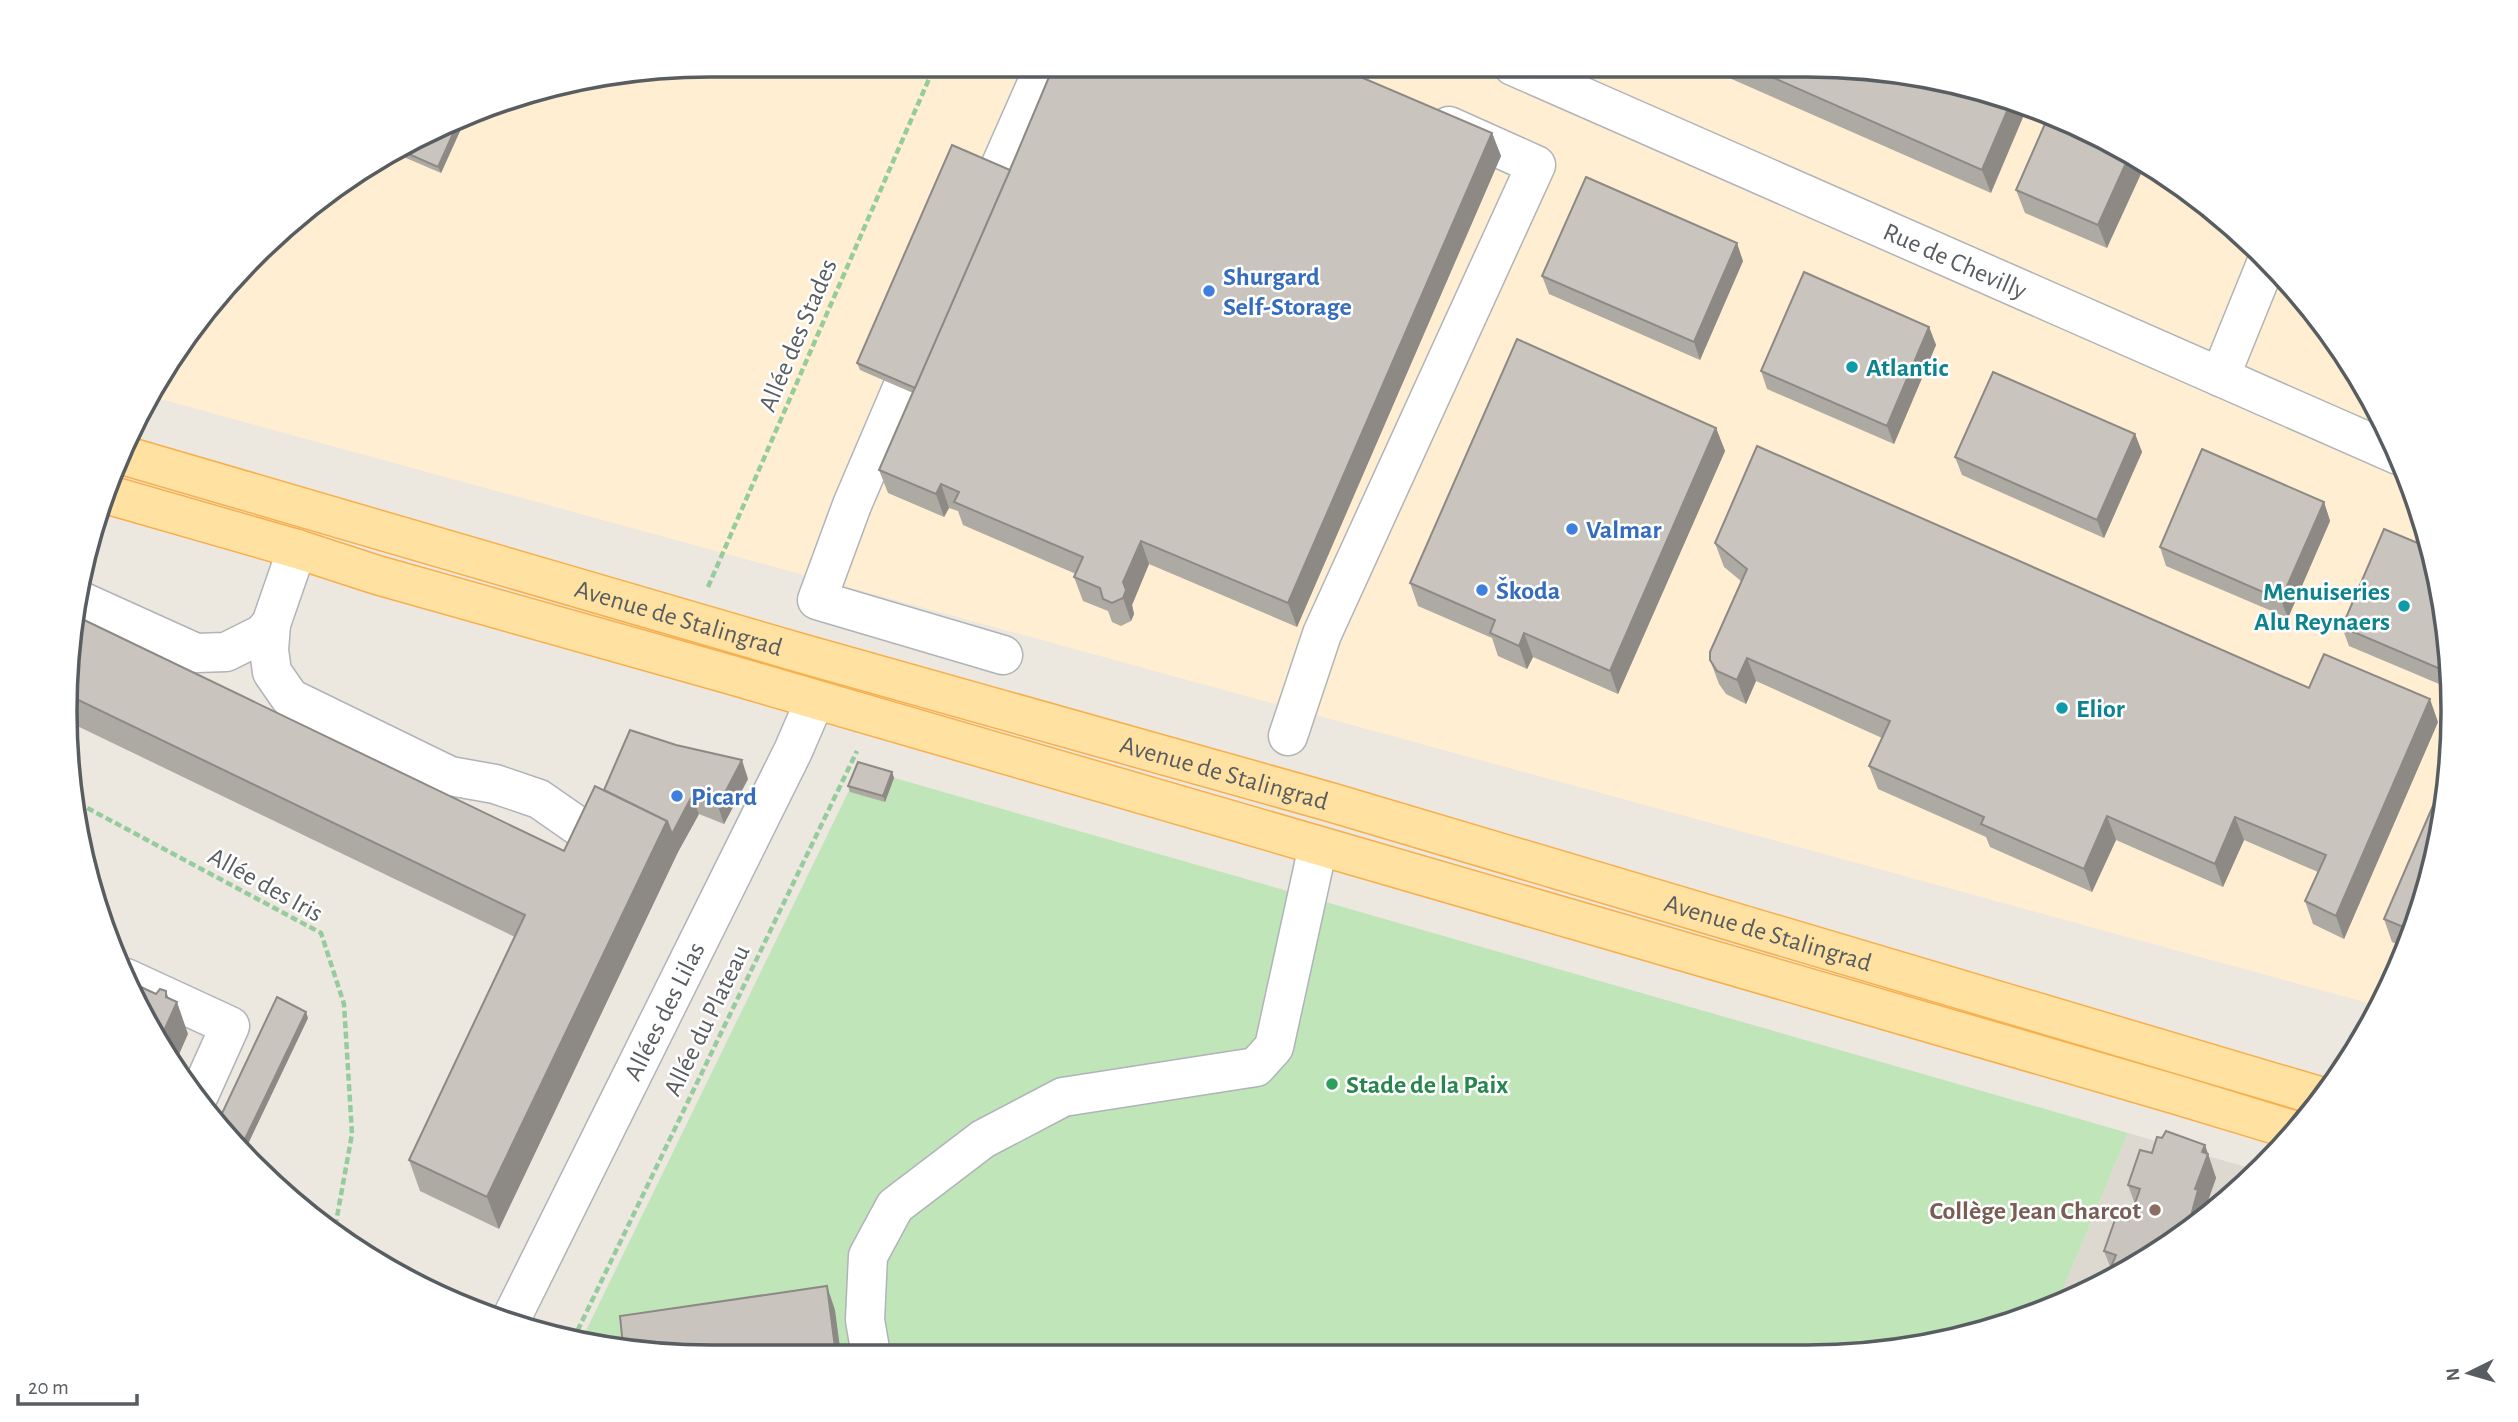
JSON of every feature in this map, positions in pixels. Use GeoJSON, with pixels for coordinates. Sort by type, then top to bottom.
{"type":"FeatureCollection","features":[{"type":"Feature","properties":{"kind":"main road","name":"Avenue de Stalingrad"},"geometry":{"type":"LineString","coordinates":[[130,457],[1717,916],[2312,1094]]}},
{"type":"Feature","properties":{"kind":"main road","name":"Avenue de Stalingrad"},"geometry":{"type":"LineString","coordinates":[[115,497],[2285,1128]]}},
{"type":"Feature","properties":{"kind":"street"},"geometry":{"type":"LineString","coordinates":[[999,169],[1040,77]]}},
{"type":"Feature","properties":{"kind":"street","name":"Rue de Chevilly"},"geometry":{"type":"LineString","coordinates":[[1538,77],[2384,449]]}},
{"type":"Feature","properties":{"kind":"street"},"geometry":{"type":"LineString","coordinates":[[1288,736],[1322,634],[1536,165],[1414,110]]}},
{"type":"Feature","properties":{"kind":"street"},"geometry":{"type":"LineString","coordinates":[[2220,377],[2263,271]]}},
{"type":"Feature","properties":{"kind":"street"},"geometry":{"type":"LineString","coordinates":[[902,388],[852,505],[817,600],[1003,655]]}},
{"type":"Feature","properties":{"kind":"street"},"geometry":{"type":"LineString","coordinates":[[296,549],[271,624],[269,650],[272,672],[290,698],[450,776],[495,784],[538,799],[585,831]]}},
{"type":"Feature","properties":{"kind":"street"},"geometry":{"type":"LineString","coordinates":[[86,603],[196,653],[226,652],[261,634],[271,624]]}},
{"type":"Feature","properties":{"kind":"street","name":"Allées des Lilas"},"geometry":{"type":"LineString","coordinates":[[514,1313],[793,751],[815,700]]}},
{"type":"Feature","properties":{"kind":"street"},"geometry":{"type":"LineString","coordinates":[[869,1345],[865,1320],[868,1256],[895,1206],[983,1139],[1063,1097],[1256,1067],[1274,1047],[1318,846]]}},
{"type":"Feature","properties":{"kind":"street"},"geometry":{"type":"LineString","coordinates":[[139,984],[229,1026],[202,1088]]}},
{"type":"Feature","properties":{"kind":"path","name":"Allée des Stades"},"geometry":{"type":"LineString","coordinates":[[696,621],[930,77]]}},
{"type":"Feature","properties":{"kind":"path","name":"Allée du Plateau"},"geometry":{"type":"LineString","coordinates":[[578,1331],[873,716]]}},
{"type":"Feature","properties":{"kind":"path","name":"Allée des Iris"},"geometry":{"type":"LineString","coordinates":[[84,806],[321,933],[344,1004],[352,1134],[336,1222]]}},
{"type":"Feature","properties":{"kind":"shaded area"},"geometry":{"type":"Polygon","coordinates":[[[711,77],[1807,77],[1890,82],[1971,99],[2050,125],[2087,142],[2159,184],[2225,234],[2284,293],[2310,325],[2356,394],[2393,468],[2419,547],[2436,628],[2440,670],[2440,752],[2429,835],[2419,875],[2393,954],[2369,1003],[159,399],[184,359],[234,293],[293,234],[359,184],[394,162],[468,125],[547,99],[628,82],[711,77]]]}},
{"type":"Feature","properties":{"kind":"shaded area","name":"Collège Jean Charcot"},"geometry":{"type":"Polygon","coordinates":[[[2128,1133],[2247,1167],[2193,1214],[2159,1238],[2124,1260],[2062,1292],[2128,1133]]]}},
{"type":"Feature","properties":{"kind":"green space","name":"Stade de la Paix"},"geometry":{"type":"Polygon","coordinates":[[[860,768],[2128,1133],[2062,1292],[1971,1323],[1890,1340],[1807,1345],[711,1345],[628,1340],[585,1333],[860,768]]]}},
{"type":"Feature","properties":{"kind":"building","name":"Shurgard Self-Storage"},"geometry":{"type":"Polygon","coordinates":[[[1049,77],[1361,77],[1492,133],[1288,603],[1141,541],[1123,582],[1126,590],[1123,598],[1112,603],[1103,599],[1100,588],[1074,577],[1083,557],[954,502],[959,492],[941,484],[936,494],[879,470],[1049,77]]]}},
{"type":"Feature","properties":{"kind":"building"},"geometry":{"type":"Polygon","coordinates":[[[1772,77],[1848,78],[1890,82],[1931,89],[2008,110],[1982,170],[1772,77]]]}},
{"type":"Feature","properties":{"kind":"building"},"geometry":{"type":"Polygon","coordinates":[[[2045,123],[2126,163],[2098,225],[2016,190],[2045,123]]]}},
{"type":"Feature","properties":{"kind":"building"},"geometry":{"type":"Polygon","coordinates":[[[454,131],[438,167],[409,154],[454,131]]]}},
{"type":"Feature","properties":{"kind":"building"},"geometry":{"type":"Polygon","coordinates":[[[952,145],[1010,170],[915,388],[857,363],[952,145]]]}},
{"type":"Feature","properties":{"kind":"building"},"geometry":{"type":"Polygon","coordinates":[[[1586,177],[1737,243],[1694,342],[1542,276],[1586,177]]]}},
{"type":"Feature","properties":{"kind":"building","name":"Atlantic"},"geometry":{"type":"Polygon","coordinates":[[[1804,272],[1929,327],[1887,426],[1761,371],[1804,272]]]}},
{"type":"Feature","properties":{"kind":"building","name":"Valmar"},"geometry":{"type":"Polygon","coordinates":[[[1517,339],[1716,428],[1610,671],[1524,633],[1519,646],[1490,633],[1495,620],[1410,583],[1517,339]]]}},
{"type":"Feature","properties":{"kind":"building"},"geometry":{"type":"Polygon","coordinates":[[[1993,372],[2135,434],[2097,520],[1955,457],[1993,372]]]}},
{"type":"Feature","properties":{"kind":"building","name":"Elior"},"geometry":{"type":"Polygon","coordinates":[[[1757,446],[2309,688],[2324,654],[2430,699],[2336,916],[2305,901],[2326,855],[2235,817],[2215,864],[2107,816],[2084,869],[1981,824],[1984,817],[1869,766],[1890,721],[1747,658],[1737,680],[1717,671],[1710,660],[1710,652],[1747,569],[1715,543],[1757,446]]]}},
{"type":"Feature","properties":{"kind":"building"},"geometry":{"type":"Polygon","coordinates":[[[2202,449],[2324,502],[2281,600],[2160,547],[2202,449]]]}},
{"type":"Feature","properties":{"kind":"building","name":"Menuiseries Alu Reynaers"},"geometry":{"type":"Polygon","coordinates":[[[2384,529],[2418,543],[2429,587],[2440,669],[2342,627],[2384,529]]]}},
{"type":"Feature","properties":{"kind":"building"},"geometry":{"type":"Polygon","coordinates":[[[83,620],[564,851],[595,786],[667,821],[487,1197],[409,1160],[525,915],[77,700],[83,620]]]}},
{"type":"Feature","properties":{"kind":"building","name":"Picard"},"geometry":{"type":"Polygon","coordinates":[[[630,730],[676,745],[742,760],[718,806],[692,796],[672,834],[667,821],[604,790],[630,730]]]}},
{"type":"Feature","properties":{"kind":"building"},"geometry":{"type":"Polygon","coordinates":[[[858,762],[892,772],[883,796],[848,786],[858,762]]]}},
{"type":"Feature","properties":{"kind":"building"},"geometry":{"type":"Polygon","coordinates":[[[2435,802],[2419,875],[2403,927],[2384,919],[2435,802]]]}},
{"type":"Feature","properties":{"kind":"building"},"geometry":{"type":"Polygon","coordinates":[[[140,987],[156,994],[160,989],[166,991],[166,997],[177,1002],[164,1031],[140,987]]]}},
{"type":"Feature","properties":{"kind":"building"},"geometry":{"type":"Polygon","coordinates":[[[277,997],[306,1012],[245,1139],[222,1114],[277,997]]]}},
{"type":"Feature","properties":{"kind":"building"},"geometry":{"type":"Polygon","coordinates":[[[2166,1131],[2205,1145],[2202,1152],[2208,1154],[2195,1189],[2198,1190],[2191,1215],[2111,1267],[2116,1255],[2104,1251],[2116,1217],[2129,1220],[2140,1189],[2128,1185],[2140,1150],[2152,1153],[2157,1137],[2162,1138],[2166,1131]]]}},
{"type":"Feature","properties":{"kind":"building"},"geometry":{"type":"Polygon","coordinates":[[[827,1286],[835,1345],[711,1345],[628,1340],[622,1339],[620,1316],[827,1286]]]}},
{"type":"Feature","properties":{"kind":"place","name":"Shurgard Self-Storage"},"geometry":{"type":"Point","coordinates":[1209,291]}},
{"type":"Feature","properties":{"kind":"place","name":"Atlantic"},"geometry":{"type":"Point","coordinates":[1852,367]}},
{"type":"Feature","properties":{"kind":"place","name":"Valmar"},"geometry":{"type":"Point","coordinates":[1572,529]}},
{"type":"Feature","properties":{"kind":"place","name":"Škoda"},"geometry":{"type":"Point","coordinates":[1482,590]}},
{"type":"Feature","properties":{"kind":"place","name":"Menuiseries Alu Reynaers"},"geometry":{"type":"Point","coordinates":[2404,606]}},
{"type":"Feature","properties":{"kind":"place","name":"Elior"},"geometry":{"type":"Point","coordinates":[2062,708]}},
{"type":"Feature","properties":{"kind":"place","name":"Picard"},"geometry":{"type":"Point","coordinates":[677,796]}},
{"type":"Feature","properties":{"kind":"place","name":"Stade de la Paix"},"geometry":{"type":"Point","coordinates":[1332,1084]}},
{"type":"Feature","properties":{"kind":"place","name":"Collège Jean Charcot"},"geometry":{"type":"Point","coordinates":[2155,1210]}}]}
